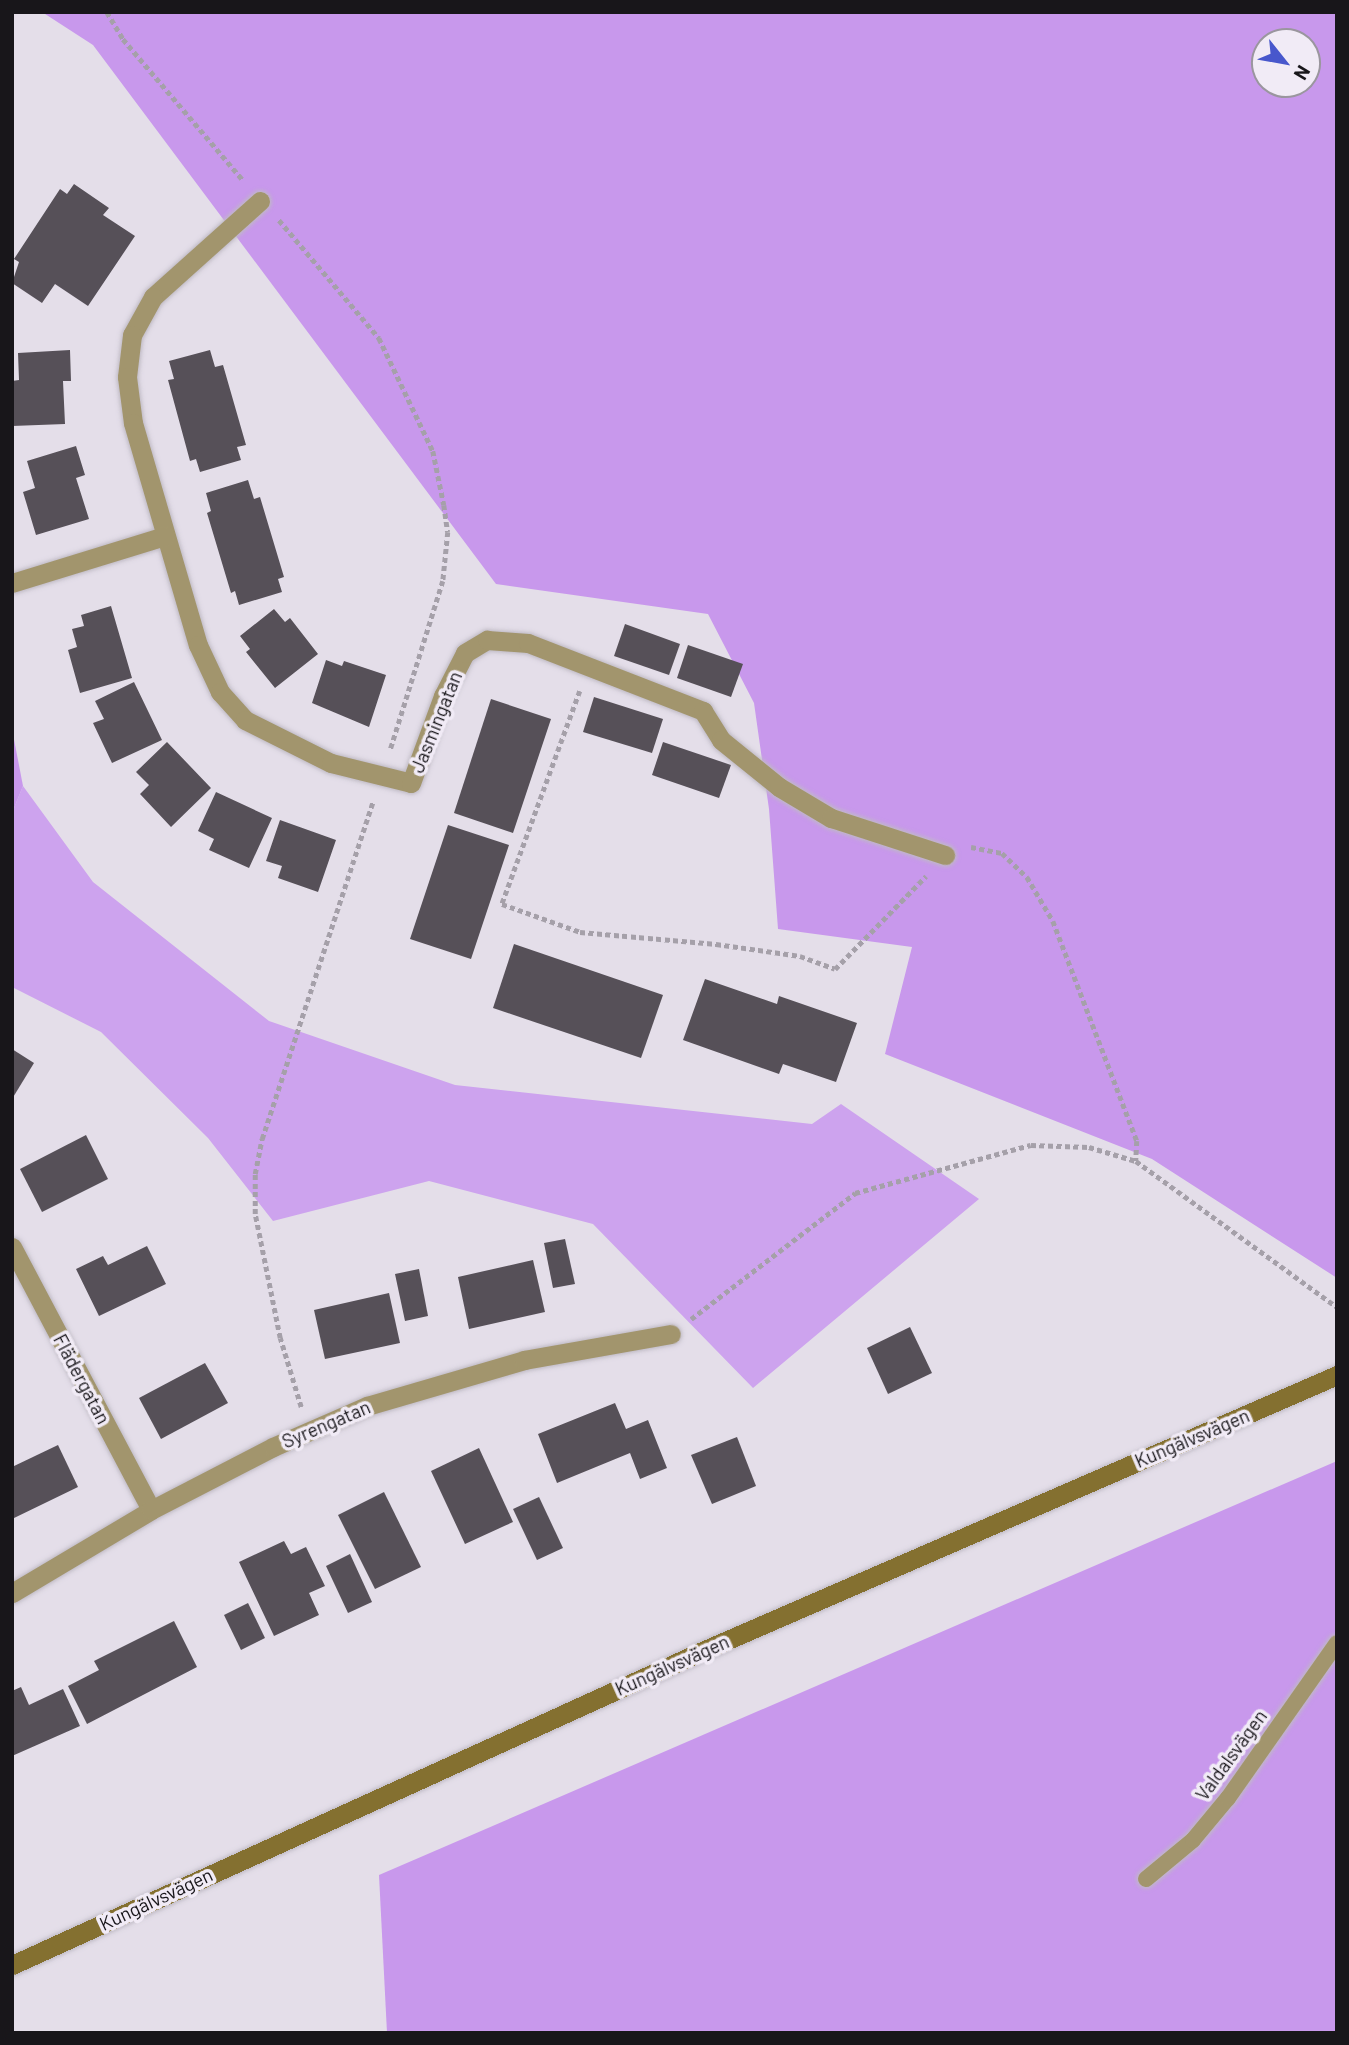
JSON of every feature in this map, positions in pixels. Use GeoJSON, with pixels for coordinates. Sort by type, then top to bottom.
{"type":"FeatureCollection","features":[{"type":"Feature","properties":{"kind":"main road","name":"Kungälvsvägen"},"geometry":{"type":"LineString","coordinates":[[12,1965],[676,1663],[1337,1375]]}},
{"type":"Feature","properties":{"kind":"street","name":"Jasmingatan"},"geometry":{"type":"LineString","coordinates":[[260,201],[153,297],[132,335],[127,377],[133,423],[198,645],[220,692],[244,720],[331,763],[411,783],[443,695],[465,653],[488,640],[528,643],[703,711],[721,740],[779,787],[831,818],[945,855]]}},
{"type":"Feature","properties":{"kind":"street"},"geometry":{"type":"LineString","coordinates":[[12,583],[165,536]]}},
{"type":"Feature","properties":{"kind":"street","name":"Flädergatan"},"geometry":{"type":"LineString","coordinates":[[12,1247],[151,1510]]}},
{"type":"Feature","properties":{"kind":"street","name":"Syrengatan"},"geometry":{"type":"LineString","coordinates":[[12,1593],[151,1510],[308,1431],[367,1406],[524,1360],[671,1334]]}},
{"type":"Feature","properties":{"kind":"lane","name":"Valdalsvägen"},"geometry":{"type":"LineString","coordinates":[[1146,1879],[1193,1840],[1228,1798],[1337,1643]]}},
{"type":"Feature","properties":{"kind":"path"},"geometry":{"type":"LineString","coordinates":[[107,12],[123,39],[260,201],[322,266],[379,338],[433,451],[448,532],[443,581],[382,775],[301,1015],[255,1174],[255,1214],[275,1313],[308,1431]]}},
{"type":"Feature","properties":{"kind":"path"},"geometry":{"type":"LineString","coordinates":[[589,667],[502,904],[580,932],[752,949],[800,956],[835,969],[945,855],[962,845],[1002,853],[1027,877],[1077,976],[1137,1141],[1136,1161]]}},
{"type":"Feature","properties":{"kind":"path"},"geometry":{"type":"LineString","coordinates":[[671,1334],[855,1194],[1031,1145],[1089,1147],[1136,1161],[1337,1307]]}},
{"type":"Feature","properties":{"kind":"shaded area"},"geometry":{"type":"Polygon","coordinates":[[[42,12],[1337,12],[1337,1278],[1152,1159],[885,1054],[912,947],[778,929],[769,809],[754,703],[708,614],[496,584],[93,45],[42,12]]]}},
{"type":"Feature","properties":{"kind":"shaded area"},"geometry":{"type":"Polygon","coordinates":[[[12,729],[23,786],[12,813],[12,729]]]}},
{"type":"Feature","properties":{"kind":"shaded area"},"geometry":{"type":"Polygon","coordinates":[[[23,786],[93,882],[269,1021],[455,1085],[812,1124],[841,1104],[979,1199],[753,1388],[593,1224],[429,1181],[273,1221],[208,1138],[101,1032],[12,987],[12,813],[23,786]]]}},
{"type":"Feature","properties":{"kind":"shaded area"},"geometry":{"type":"Polygon","coordinates":[[[1337,1461],[1337,2033],[387,2033],[379,1875],[1337,1461]]]}},
{"type":"Feature","properties":{"kind":"building"},"geometry":{"type":"Polygon","coordinates":[[[74,184],[109,208],[103,215],[135,236],[88,306],[55,284],[42,303],[12,283],[19,262],[14,259],[60,189],[67,194],[74,184]]]}},
{"type":"Feature","properties":{"kind":"building"},"geometry":{"type":"Polygon","coordinates":[[[70,350],[71,381],[63,381],[65,424],[12,426],[12,381],[19,380],[18,353],[70,350]]]}},
{"type":"Feature","properties":{"kind":"building"},"geometry":{"type":"Polygon","coordinates":[[[210,350],[215,367],[223,365],[246,445],[237,447],[241,460],[200,472],[196,459],[190,461],[168,380],[174,379],[169,361],[210,350]]]}},
{"type":"Feature","properties":{"kind":"building"},"geometry":{"type":"Polygon","coordinates":[[[76,446],[85,475],[76,478],[89,519],[36,535],[23,492],[35,488],[27,461],[76,446]]]}},
{"type":"Feature","properties":{"kind":"building"},"geometry":{"type":"Polygon","coordinates":[[[248,480],[254,499],[260,497],[284,577],[278,579],[282,592],[239,605],[235,591],[231,593],[207,513],[211,511],[206,493],[248,480]]]}},
{"type":"Feature","properties":{"kind":"building"},"geometry":{"type":"Polygon","coordinates":[[[111,606],[132,678],[80,693],[68,650],[77,647],[72,629],[84,626],[81,615],[111,606]]]}},
{"type":"Feature","properties":{"kind":"building"},"geometry":{"type":"Polygon","coordinates":[[[274,609],[285,622],[290,618],[318,654],[275,688],[246,652],[250,649],[240,636],[274,609]]]}},
{"type":"Feature","properties":{"kind":"building"},"geometry":{"type":"Polygon","coordinates":[[[625,624],[680,644],[669,675],[614,656],[625,624]]]}},
{"type":"Feature","properties":{"kind":"building"},"geometry":{"type":"Polygon","coordinates":[[[688,645],[743,664],[731,697],[677,678],[688,645]]]}},
{"type":"Feature","properties":{"kind":"building"},"geometry":{"type":"Polygon","coordinates":[[[326,660],[342,666],[344,661],[386,675],[369,727],[312,703],[326,660]]]}},
{"type":"Feature","properties":{"kind":"building"},"geometry":{"type":"Polygon","coordinates":[[[134,682],[162,740],[112,763],[93,723],[104,719],[95,701],[134,682]]]}},
{"type":"Feature","properties":{"kind":"building"},"geometry":{"type":"Polygon","coordinates":[[[594,697],[663,719],[652,753],[583,732],[594,697]]]}},
{"type":"Feature","properties":{"kind":"building"},"geometry":{"type":"Polygon","coordinates":[[[491,699],[551,719],[513,833],[454,813],[491,699]]]}},
{"type":"Feature","properties":{"kind":"building"},"geometry":{"type":"Polygon","coordinates":[[[167,742],[211,788],[171,827],[140,794],[149,785],[136,772],[167,742]]]}},
{"type":"Feature","properties":{"kind":"building"},"geometry":{"type":"Polygon","coordinates":[[[663,742],[731,765],[719,798],[652,775],[663,742]]]}},
{"type":"Feature","properties":{"kind":"building"},"geometry":{"type":"Polygon","coordinates":[[[216,792],[272,818],[249,868],[209,850],[214,839],[198,831],[216,792]]]}},
{"type":"Feature","properties":{"kind":"building"},"geometry":{"type":"Polygon","coordinates":[[[280,820],[336,840],[318,892],[278,878],[282,866],[266,861],[280,820]]]}},
{"type":"Feature","properties":{"kind":"building"},"geometry":{"type":"Polygon","coordinates":[[[448,825],[509,845],[471,959],[410,939],[448,825]]]}},
{"type":"Feature","properties":{"kind":"building"},"geometry":{"type":"Polygon","coordinates":[[[514,944],[663,995],[641,1058],[493,1008],[514,944]]]}},
{"type":"Feature","properties":{"kind":"building"},"geometry":{"type":"Polygon","coordinates":[[[705,979],[777,1004],[779,996],[857,1023],[836,1082],[783,1064],[779,1074],[683,1040],[705,979]]]}},
{"type":"Feature","properties":{"kind":"building"},"geometry":{"type":"Polygon","coordinates":[[[12,1049],[34,1063],[12,1099],[12,1049]]]}},
{"type":"Feature","properties":{"kind":"building"},"geometry":{"type":"Polygon","coordinates":[[[86,1135],[108,1179],[42,1212],[20,1169],[86,1135]]]}},
{"type":"Feature","properties":{"kind":"building"},"geometry":{"type":"Polygon","coordinates":[[[565,1239],[575,1284],[553,1288],[544,1243],[565,1239]]]}},
{"type":"Feature","properties":{"kind":"building"},"geometry":{"type":"Polygon","coordinates":[[[147,1246],[166,1284],[99,1316],[76,1269],[103,1256],[108,1265],[147,1246]]]}},
{"type":"Feature","properties":{"kind":"building"},"geometry":{"type":"Polygon","coordinates":[[[533,1260],[545,1312],[469,1329],[458,1277],[533,1260]]]}},
{"type":"Feature","properties":{"kind":"building"},"geometry":{"type":"Polygon","coordinates":[[[419,1269],[428,1316],[405,1321],[395,1274],[419,1269]]]}},
{"type":"Feature","properties":{"kind":"building"},"geometry":{"type":"Polygon","coordinates":[[[389,1293],[400,1343],[325,1359],[314,1310],[389,1293]]]}},
{"type":"Feature","properties":{"kind":"building"},"geometry":{"type":"Polygon","coordinates":[[[910,1327],[932,1373],[888,1394],[867,1348],[910,1327]]]}},
{"type":"Feature","properties":{"kind":"building"},"geometry":{"type":"Polygon","coordinates":[[[205,1363],[228,1403],[161,1439],[139,1398],[205,1363]]]}},
{"type":"Feature","properties":{"kind":"building"},"geometry":{"type":"Polygon","coordinates":[[[615,1403],[626,1429],[648,1420],[667,1468],[640,1479],[630,1453],[557,1483],[538,1434],[615,1403]]]}},
{"type":"Feature","properties":{"kind":"building"},"geometry":{"type":"Polygon","coordinates":[[[737,1437],[756,1486],[712,1504],[691,1455],[737,1437]]]}},
{"type":"Feature","properties":{"kind":"building"},"geometry":{"type":"Polygon","coordinates":[[[58,1445],[78,1487],[12,1519],[12,1467],[58,1445]]]}},
{"type":"Feature","properties":{"kind":"building"},"geometry":{"type":"Polygon","coordinates":[[[479,1448],[513,1522],[465,1544],[431,1471],[479,1448]]]}},
{"type":"Feature","properties":{"kind":"building"},"geometry":{"type":"Polygon","coordinates":[[[384,1492],[421,1567],[375,1589],[338,1515],[384,1492]]]}},
{"type":"Feature","properties":{"kind":"building"},"geometry":{"type":"Polygon","coordinates":[[[539,1497],[563,1548],[537,1560],[513,1509],[539,1497]]]}},
{"type":"Feature","properties":{"kind":"building"},"geometry":{"type":"Polygon","coordinates":[[[284,1541],[291,1554],[306,1547],[325,1586],[309,1593],[319,1615],[274,1636],[239,1562],[284,1541]]]}},
{"type":"Feature","properties":{"kind":"building"},"geometry":{"type":"Polygon","coordinates":[[[350,1554],[372,1602],[348,1613],[326,1566],[350,1554]]]}},
{"type":"Feature","properties":{"kind":"building"},"geometry":{"type":"Polygon","coordinates":[[[248,1603],[265,1638],[241,1650],[224,1615],[248,1603]]]}},
{"type":"Feature","properties":{"kind":"building"},"geometry":{"type":"Polygon","coordinates":[[[174,1621],[197,1667],[87,1724],[68,1686],[99,1670],[94,1661],[174,1621]]]}},
{"type":"Feature","properties":{"kind":"building"},"geometry":{"type":"Polygon","coordinates":[[[21,1687],[29,1705],[63,1689],[80,1726],[12,1756],[12,1691],[21,1687]]]}}]}
